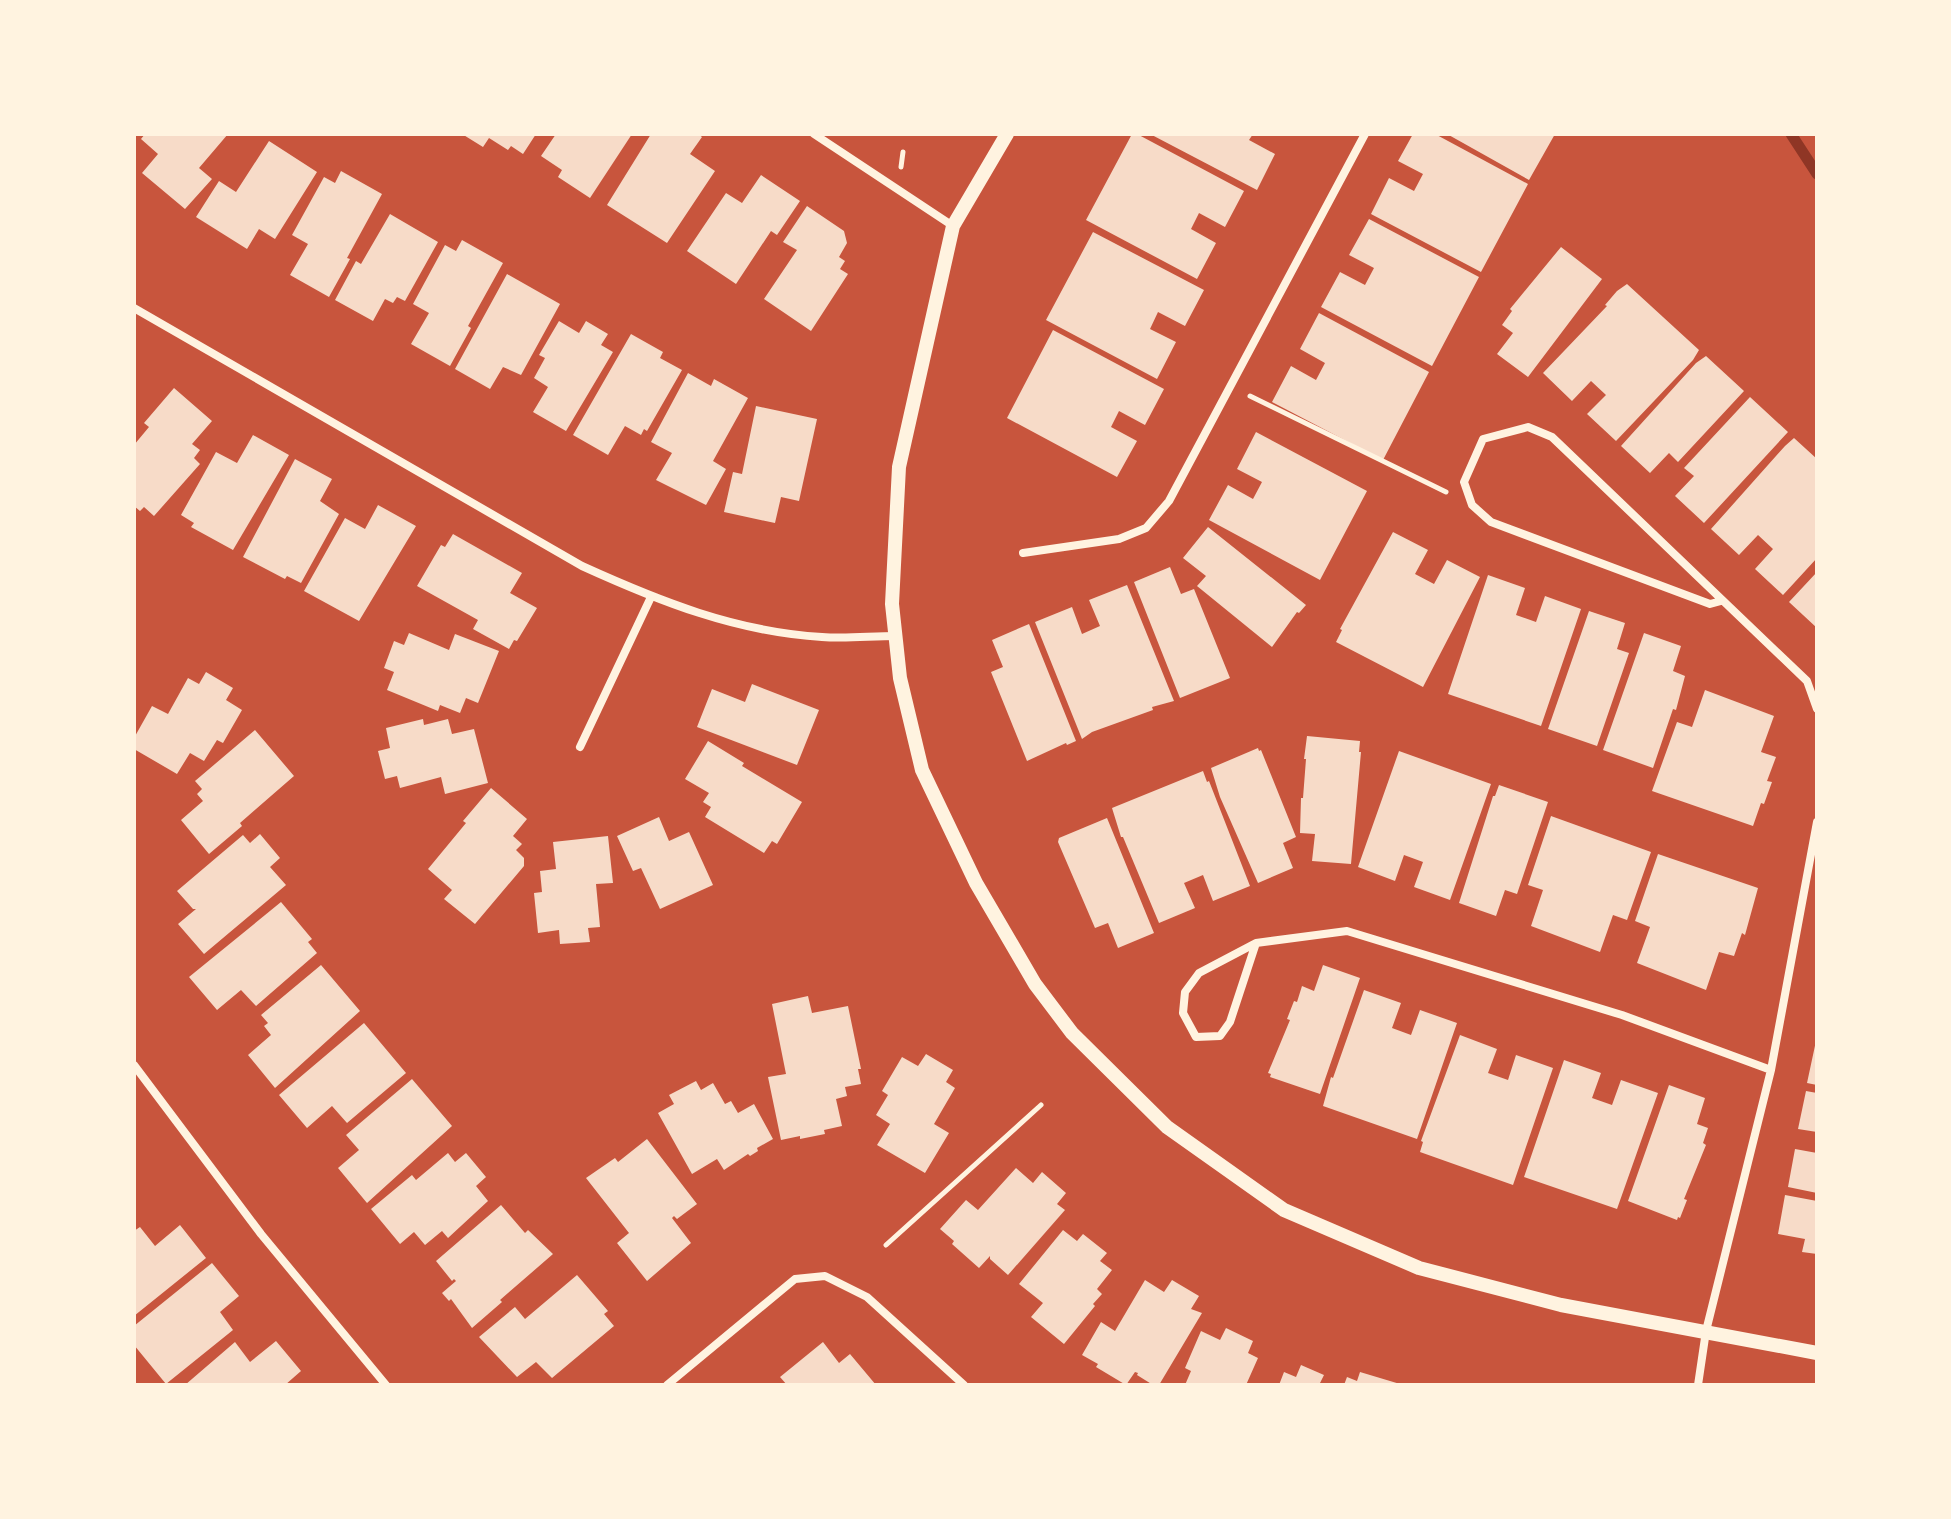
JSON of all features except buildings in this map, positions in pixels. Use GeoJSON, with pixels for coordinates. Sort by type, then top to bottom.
{"type":"FeatureCollection","features":[{"type":"Feature","properties":{"kind":"street"},"geometry":{"type":"LineString","coordinates":[[814,134],[953,226]]}},
{"type":"Feature","properties":{"kind":"street"},"geometry":{"type":"LineString","coordinates":[[1007,134],[953,226],[899,467],[892,604],[900,678],[922,770],[976,883],[1035,984],[1072,1033],[1167,1127],[1284,1210],[1419,1268],[1561,1305],[1817,1353]]}},
{"type":"Feature","properties":{"kind":"street"},"geometry":{"type":"LineString","coordinates":[[1023,553],[1119,539],[1146,528],[1169,501],[1365,134]]}},
{"type":"Feature","properties":{"kind":"street"},"geometry":{"type":"LineString","coordinates":[[134,308],[582,566],[651,597],[695,613],[759,629],[823,637],[896,636]]}},
{"type":"Feature","properties":{"kind":"street"},"geometry":{"type":"LineString","coordinates":[[1721,601],[1710,604],[1491,522],[1472,505],[1464,482],[1483,439],[1528,427],[1552,437],[1807,681],[1817,709]]}},
{"type":"Feature","properties":{"kind":"street"},"geometry":{"type":"LineString","coordinates":[[580,747],[651,597]]}},
{"type":"Feature","properties":{"kind":"street"},"geometry":{"type":"LineString","coordinates":[[1698,1385],[1706,1331],[1771,1070],[1817,822]]}},
{"type":"Feature","properties":{"kind":"street"},"geometry":{"type":"LineString","coordinates":[[1256,943],[1230,1022],[1220,1036],[1196,1037],[1183,1013],[1185,992],[1199,973],[1256,943],[1347,931],[1622,1015],[1771,1070]]}},
{"type":"Feature","properties":{"kind":"street"},"geometry":{"type":"LineString","coordinates":[[134,1065],[251,1221],[386,1385]]}},
{"type":"Feature","properties":{"kind":"street"},"geometry":{"type":"LineString","coordinates":[[667,1385],[795,1279],[825,1276],[867,1297],[964,1385]]}},
{"type":"Feature","properties":{"kind":"path"},"geometry":{"type":"LineString","coordinates":[[1230,386],[1472,505]]}},
{"type":"Feature","properties":{"kind":"path"},"geometry":{"type":"LineString","coordinates":[[886,1245],[1041,1105]]}},
{"type":"Feature","properties":{"kind":"waterway"},"geometry":{"type":"LineString","coordinates":[[1791,134],[1817,174]]}}]}
